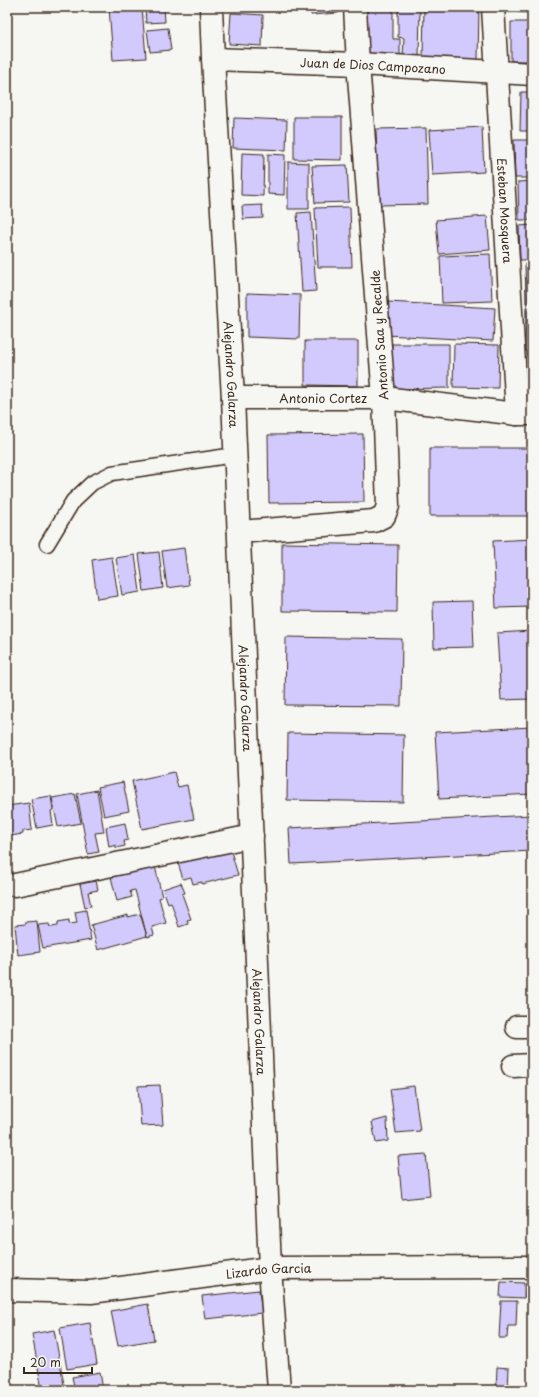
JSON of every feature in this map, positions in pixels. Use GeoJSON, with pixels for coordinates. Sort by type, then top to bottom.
{"type":"FeatureCollection","features":[{"type":"Feature","properties":{"kind":"street","name":"Alejandro Galarza"},"geometry":{"type":"LineString","coordinates":[[211,7],[234,398],[235,455],[270,1268],[279,1390]]}},
{"type":"Feature","properties":{"kind":"street","name":"Antonio Saa y Recalde"},"geometry":{"type":"LineString","coordinates":[[239,532],[374,522],[384,516],[388,506],[384,398],[358,64],[355,7]]}},
{"type":"Feature","properties":{"kind":"street","name":"Esteban Mosquera"},"geometry":{"type":"LineString","coordinates":[[493,7],[525,414]]}},
{"type":"Feature","properties":{"kind":"street","name":"Juan de Dios Campozano"},"geometry":{"type":"LineString","coordinates":[[213,59],[358,64],[532,74]]}},
{"type":"Feature","properties":{"kind":"street","name":"Antonio Cortez"},"geometry":{"type":"LineString","coordinates":[[234,398],[384,398],[525,414]]}},
{"type":"Feature","properties":{"kind":"street"},"geometry":{"type":"LineString","coordinates":[[15,885],[252,836]]}},
{"type":"Feature","properties":{"kind":"street","name":"Lizardo Garcia"},"geometry":{"type":"LineString","coordinates":[[7,1290],[22,1292],[91,1292],[270,1268],[532,1267]]}},
{"type":"Feature","properties":{"kind":"lane"},"geometry":{"type":"LineString","coordinates":[[47,544],[73,501],[92,483],[112,473],[235,455]]}},
{"type":"Feature","properties":{"kind":"building"},"geometry":{"type":"Polygon","coordinates":[[[109,7],[142,7],[146,58],[113,60],[109,7]]]}},
{"type":"Feature","properties":{"kind":"building"},"geometry":{"type":"Polygon","coordinates":[[[145,7],[164,7],[165,22],[146,23],[145,7]]]}},
{"type":"Feature","properties":{"kind":"building"},"geometry":{"type":"Polygon","coordinates":[[[311,7],[338,7],[338,13],[311,15],[311,7]]]}},
{"type":"Feature","properties":{"kind":"building"},"geometry":{"type":"Polygon","coordinates":[[[367,7],[393,7],[393,39],[400,39],[400,55],[366,55],[367,7]]]}},
{"type":"Feature","properties":{"kind":"building"},"geometry":{"type":"Polygon","coordinates":[[[398,7],[420,7],[419,58],[403,57],[404,38],[398,37],[398,7]]]}},
{"type":"Feature","properties":{"kind":"building"},"geometry":{"type":"Polygon","coordinates":[[[424,7],[479,7],[478,60],[423,58],[424,7]]]}},
{"type":"Feature","properties":{"kind":"building"},"geometry":{"type":"Polygon","coordinates":[[[509,7],[532,7],[532,13],[509,12],[509,7]]]}},
{"type":"Feature","properties":{"kind":"building"},"geometry":{"type":"Polygon","coordinates":[[[231,13],[263,15],[262,46],[229,44],[231,13]]]}},
{"type":"Feature","properties":{"kind":"building"},"geometry":{"type":"Polygon","coordinates":[[[511,22],[532,22],[532,61],[511,61],[511,22]]]}},
{"type":"Feature","properties":{"kind":"building"},"geometry":{"type":"Polygon","coordinates":[[[168,28],[171,50],[150,52],[147,30],[168,28]]]}},
{"type":"Feature","properties":{"kind":"building"},"geometry":{"type":"Polygon","coordinates":[[[521,92],[532,92],[532,131],[520,131],[521,92]]]}},
{"type":"Feature","properties":{"kind":"building"},"geometry":{"type":"Polygon","coordinates":[[[294,117],[342,117],[342,160],[294,159],[294,117]]]}},
{"type":"Feature","properties":{"kind":"building"},"geometry":{"type":"Polygon","coordinates":[[[234,118],[287,120],[286,150],[233,148],[234,118]]]}},
{"type":"Feature","properties":{"kind":"building"},"geometry":{"type":"Polygon","coordinates":[[[482,127],[484,172],[432,175],[429,130],[482,127]]]}},
{"type":"Feature","properties":{"kind":"building"},"geometry":{"type":"Polygon","coordinates":[[[426,128],[428,204],[378,205],[376,129],[426,128]]]}},
{"type":"Feature","properties":{"kind":"building"},"geometry":{"type":"Polygon","coordinates":[[[514,140],[532,140],[532,178],[515,178],[514,140]]]}},
{"type":"Feature","properties":{"kind":"building"},"geometry":{"type":"Polygon","coordinates":[[[242,153],[264,154],[263,196],[241,195],[242,153]]]}},
{"type":"Feature","properties":{"kind":"building"},"geometry":{"type":"Polygon","coordinates":[[[268,154],[285,155],[284,195],[268,194],[268,154]]]}},
{"type":"Feature","properties":{"kind":"building"},"geometry":{"type":"Polygon","coordinates":[[[288,162],[309,163],[309,209],[288,209],[288,162]]]}},
{"type":"Feature","properties":{"kind":"building"},"geometry":{"type":"Polygon","coordinates":[[[347,165],[349,202],[315,203],[312,166],[347,165]]]}},
{"type":"Feature","properties":{"kind":"building"},"geometry":{"type":"Polygon","coordinates":[[[532,181],[532,220],[519,220],[518,182],[532,181]]]}},
{"type":"Feature","properties":{"kind":"building"},"geometry":{"type":"Polygon","coordinates":[[[262,205],[263,218],[243,219],[242,206],[262,205]]]}},
{"type":"Feature","properties":{"kind":"building"},"geometry":{"type":"Polygon","coordinates":[[[350,207],[352,267],[318,267],[315,208],[350,207]]]}},
{"type":"Feature","properties":{"kind":"building"},"geometry":{"type":"Polygon","coordinates":[[[311,212],[316,291],[302,292],[297,213],[311,212]]]}},
{"type":"Feature","properties":{"kind":"building"},"geometry":{"type":"Polygon","coordinates":[[[487,216],[490,250],[439,254],[436,220],[487,216]]]}},
{"type":"Feature","properties":{"kind":"building"},"geometry":{"type":"Polygon","coordinates":[[[532,225],[532,260],[520,260],[519,226],[532,225]]]}},
{"type":"Feature","properties":{"kind":"building"},"geometry":{"type":"Polygon","coordinates":[[[490,254],[492,301],[442,303],[440,256],[490,254]]]}},
{"type":"Feature","properties":{"kind":"building"},"geometry":{"type":"Polygon","coordinates":[[[525,264],[532,264],[532,303],[526,303],[525,264]]]}},
{"type":"Feature","properties":{"kind":"building"},"geometry":{"type":"Polygon","coordinates":[[[247,293],[300,295],[299,339],[247,337],[247,293]]]}},
{"type":"Feature","properties":{"kind":"building"},"geometry":{"type":"Polygon","coordinates":[[[388,302],[495,308],[493,341],[386,335],[388,302]]]}},
{"type":"Feature","properties":{"kind":"building"},"geometry":{"type":"Polygon","coordinates":[[[526,308],[532,309],[532,351],[525,351],[526,308]]]}},
{"type":"Feature","properties":{"kind":"building"},"geometry":{"type":"Polygon","coordinates":[[[305,341],[358,341],[358,386],[305,385],[305,341]]]}},
{"type":"Feature","properties":{"kind":"building"},"geometry":{"type":"Polygon","coordinates":[[[392,344],[449,344],[449,388],[392,389],[392,344]]]}},
{"type":"Feature","properties":{"kind":"building"},"geometry":{"type":"Polygon","coordinates":[[[454,344],[499,345],[498,388],[453,387],[454,344]]]}},
{"type":"Feature","properties":{"kind":"building"},"geometry":{"type":"Polygon","coordinates":[[[528,354],[532,354],[532,395],[526,394],[528,354]]]}},
{"type":"Feature","properties":{"kind":"building"},"geometry":{"type":"Polygon","coordinates":[[[363,434],[364,502],[269,503],[268,435],[363,434]]]}},
{"type":"Feature","properties":{"kind":"building"},"geometry":{"type":"Polygon","coordinates":[[[430,448],[532,448],[532,516],[430,516],[430,448]]]}},
{"type":"Feature","properties":{"kind":"building"},"geometry":{"type":"Polygon","coordinates":[[[532,539],[532,607],[496,608],[493,541],[532,539]]]}},
{"type":"Feature","properties":{"kind":"building"},"geometry":{"type":"Polygon","coordinates":[[[282,543],[398,545],[397,612],[282,611],[282,543]]]}},
{"type":"Feature","properties":{"kind":"building"},"geometry":{"type":"Polygon","coordinates":[[[184,548],[189,585],[167,588],[162,551],[184,548]]]}},
{"type":"Feature","properties":{"kind":"building"},"geometry":{"type":"Polygon","coordinates":[[[159,552],[163,588],[144,591],[139,554],[159,552]]]}},
{"type":"Feature","properties":{"kind":"building"},"geometry":{"type":"Polygon","coordinates":[[[135,555],[140,592],[122,595],[116,558],[135,555]]]}},
{"type":"Feature","properties":{"kind":"building"},"geometry":{"type":"Polygon","coordinates":[[[112,557],[118,596],[97,599],[92,560],[112,557]]]}},
{"type":"Feature","properties":{"kind":"building"},"geometry":{"type":"Polygon","coordinates":[[[472,601],[474,647],[434,648],[433,602],[472,601]]]}},
{"type":"Feature","properties":{"kind":"building"},"geometry":{"type":"Polygon","coordinates":[[[532,631],[532,699],[501,700],[497,633],[532,631]]]}},
{"type":"Feature","properties":{"kind":"building"},"geometry":{"type":"Polygon","coordinates":[[[286,637],[402,639],[401,706],[285,705],[286,637]]]}},
{"type":"Feature","properties":{"kind":"building"},"geometry":{"type":"Polygon","coordinates":[[[532,727],[532,794],[439,799],[435,732],[532,727]]]}},
{"type":"Feature","properties":{"kind":"building"},"geometry":{"type":"Polygon","coordinates":[[[288,733],[404,735],[403,802],[287,800],[288,733]]]}},
{"type":"Feature","properties":{"kind":"building"},"geometry":{"type":"Polygon","coordinates":[[[174,772],[178,787],[187,785],[194,819],[142,829],[132,781],[174,772]]]}},
{"type":"Feature","properties":{"kind":"building"},"geometry":{"type":"Polygon","coordinates":[[[123,782],[129,811],[104,816],[98,787],[123,782]]]}},
{"type":"Feature","properties":{"kind":"building"},"geometry":{"type":"Polygon","coordinates":[[[97,790],[104,832],[95,833],[99,852],[88,854],[77,794],[97,790]]]}},
{"type":"Feature","properties":{"kind":"building"},"geometry":{"type":"Polygon","coordinates":[[[75,794],[81,823],[58,827],[52,798],[75,794]]]}},
{"type":"Feature","properties":{"kind":"building"},"geometry":{"type":"Polygon","coordinates":[[[51,796],[53,825],[37,828],[31,799],[51,796]]]}},
{"type":"Feature","properties":{"kind":"building"},"geometry":{"type":"Polygon","coordinates":[[[29,803],[32,830],[23,831],[23,834],[10,836],[7,806],[29,803]]]}},
{"type":"Feature","properties":{"kind":"building"},"geometry":{"type":"Polygon","coordinates":[[[532,815],[532,851],[291,864],[289,828],[532,815]]]}},
{"type":"Feature","properties":{"kind":"building"},"geometry":{"type":"Polygon","coordinates":[[[125,823],[128,840],[124,841],[125,846],[116,848],[116,845],[109,847],[106,827],[125,823]]]}},
{"type":"Feature","properties":{"kind":"building"},"geometry":{"type":"Polygon","coordinates":[[[230,848],[238,875],[202,884],[202,882],[193,884],[191,877],[183,879],[178,863],[230,848]]]}},
{"type":"Feature","properties":{"kind":"building"},"geometry":{"type":"Polygon","coordinates":[[[155,866],[162,897],[159,898],[166,923],[152,927],[154,935],[147,937],[135,890],[130,891],[132,897],[117,901],[111,877],[155,866]]]}},
{"type":"Feature","properties":{"kind":"building"},"geometry":{"type":"Polygon","coordinates":[[[96,881],[98,890],[88,892],[91,906],[85,907],[80,884],[96,881]]]}},
{"type":"Feature","properties":{"kind":"building"},"geometry":{"type":"Polygon","coordinates":[[[181,883],[185,893],[182,894],[191,919],[187,920],[188,924],[179,927],[171,902],[168,903],[163,889],[181,883]]]}},
{"type":"Feature","properties":{"kind":"building"},"geometry":{"type":"Polygon","coordinates":[[[86,910],[91,940],[43,948],[38,925],[49,924],[50,927],[58,926],[58,922],[69,920],[69,924],[77,923],[75,912],[86,910]]]}},
{"type":"Feature","properties":{"kind":"building"},"geometry":{"type":"Polygon","coordinates":[[[140,914],[147,936],[98,950],[91,925],[128,915],[128,917],[140,914]]]}},
{"type":"Feature","properties":{"kind":"building"},"geometry":{"type":"Polygon","coordinates":[[[37,921],[40,952],[18,955],[15,925],[37,921]]]}},
{"type":"Feature","properties":{"kind":"building"},"geometry":{"type":"Polygon","coordinates":[[[160,1085],[163,1125],[141,1126],[138,1086],[160,1085]]]}},
{"type":"Feature","properties":{"kind":"building"},"geometry":{"type":"Polygon","coordinates":[[[414,1086],[420,1131],[396,1133],[390,1089],[414,1086]]]}},
{"type":"Feature","properties":{"kind":"building"},"geometry":{"type":"Polygon","coordinates":[[[387,1118],[388,1141],[376,1143],[372,1122],[387,1118]]]}},
{"type":"Feature","properties":{"kind":"building"},"geometry":{"type":"Polygon","coordinates":[[[426,1154],[430,1196],[402,1199],[398,1156],[426,1154]]]}},
{"type":"Feature","properties":{"kind":"building"},"geometry":{"type":"Polygon","coordinates":[[[501,1282],[524,1283],[524,1298],[500,1297],[501,1282]]]}},
{"type":"Feature","properties":{"kind":"building"},"geometry":{"type":"Polygon","coordinates":[[[526,1283],[532,1284],[532,1298],[525,1297],[526,1283]]]}},
{"type":"Feature","properties":{"kind":"building"},"geometry":{"type":"Polygon","coordinates":[[[259,1290],[262,1313],[205,1319],[202,1296],[259,1290]]]}},
{"type":"Feature","properties":{"kind":"building"},"geometry":{"type":"Polygon","coordinates":[[[501,1301],[517,1301],[516,1326],[508,1326],[507,1338],[499,1338],[501,1301]]]}},
{"type":"Feature","properties":{"kind":"building"},"geometry":{"type":"Polygon","coordinates":[[[148,1304],[154,1340],[118,1346],[111,1311],[148,1304]]]}},
{"type":"Feature","properties":{"kind":"building"},"geometry":{"type":"Polygon","coordinates":[[[90,1323],[97,1364],[67,1369],[60,1328],[90,1323]]]}},
{"type":"Feature","properties":{"kind":"building"},"geometry":{"type":"Polygon","coordinates":[[[54,1330],[65,1390],[42,1390],[32,1334],[54,1330]]]}},
{"type":"Feature","properties":{"kind":"building"},"geometry":{"type":"Polygon","coordinates":[[[497,1367],[509,1368],[508,1390],[496,1390],[497,1367]]]}},
{"type":"Feature","properties":{"kind":"building"},"geometry":{"type":"Polygon","coordinates":[[[100,1372],[103,1390],[75,1390],[72,1377],[100,1372]]]}}]}
